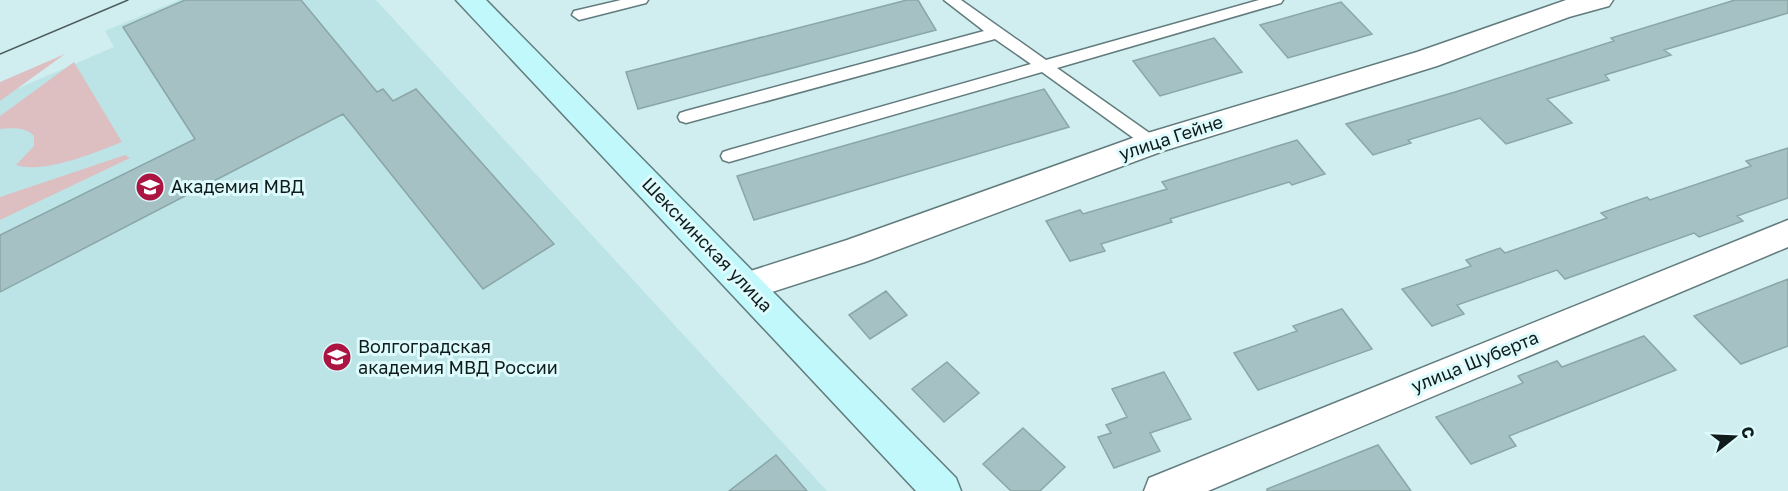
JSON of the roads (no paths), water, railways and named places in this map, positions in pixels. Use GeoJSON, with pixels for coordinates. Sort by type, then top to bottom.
{"type":"FeatureCollection","features":[{"type":"Feature","properties":{"kind":"street","name":"Шекснинская улица"},"geometry":{"type":"LineString","coordinates":[[471,0],[942,491]]}},
{"type":"Feature","properties":{"kind":"street","name":"улица Гейне"},"geometry":{"type":"LineString","coordinates":[[747,286],[853,252],[1152,143],[1427,59],[1558,5],[1599,0]]}},
{"type":"Feature","properties":{"kind":"street","name":"улица Шуберта"},"geometry":{"type":"LineString","coordinates":[[1163,491],[1788,233]]}},
{"type":"Feature","properties":{"kind":"lane"},"geometry":{"type":"LineString","coordinates":[[579,15],[641,0]]}},
{"type":"Feature","properties":{"kind":"lane"},"geometry":{"type":"LineString","coordinates":[[951,0],[1152,143]]}},
{"type":"Feature","properties":{"kind":"lane"},"geometry":{"type":"LineString","coordinates":[[729,156],[1276,0]]}},
{"type":"Feature","properties":{"kind":"lane"},"geometry":{"type":"LineString","coordinates":[[686,117],[997,33]]}},
{"type":"Feature","properties":{"kind":"tram line"},"geometry":{"type":"LineString","coordinates":[[0,54],[128,0]]}},
{"type":"Feature","properties":{"kind":"place","name":"Академия МВД"},"geometry":{"type":"Point","coordinates":[150,187]}},
{"type":"Feature","properties":{"kind":"place","name":"Волгоградская академия МВД России"},"geometry":{"type":"Point","coordinates":[337,357]}}]}
